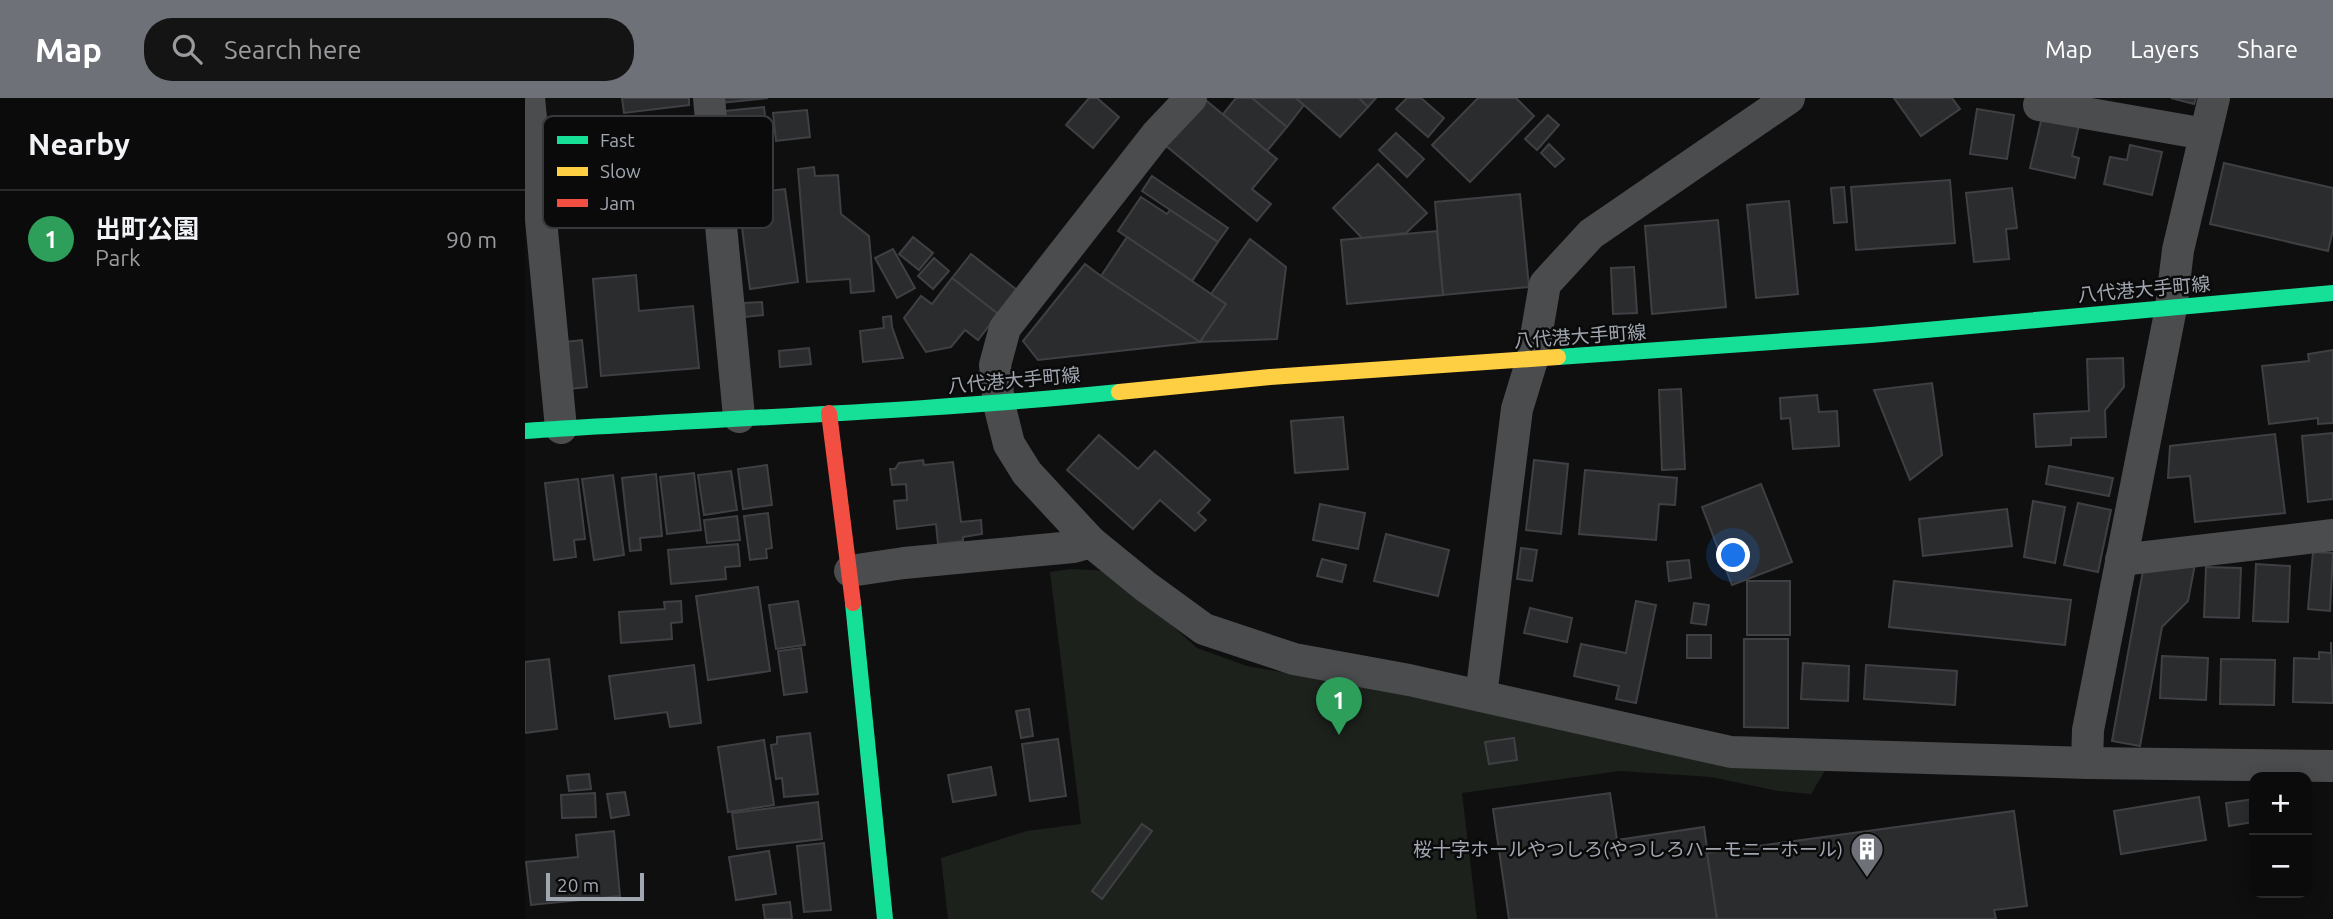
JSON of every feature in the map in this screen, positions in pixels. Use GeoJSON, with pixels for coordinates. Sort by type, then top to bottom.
{"type":"FeatureCollection","features":[{"type":"Feature","properties":{"kind":"main road","name":"八代港大手町線"},"geometry":{"type":"LineString","coordinates":[[525,431],[747,425],[829,413],[999,404],[1270,377],[1871,335],[2333,293]]}},
{"type":"Feature","properties":{"kind":"main road","name":"八代港大手町線"},"geometry":{"type":"LineString","coordinates":[[747,425],[829,413]]}},
{"type":"Feature","properties":{"kind":"main road"},"geometry":{"type":"LineString","coordinates":[[829,413],[850,571],[885,919]]}},
{"type":"Feature","properties":{"kind":"street"},"geometry":{"type":"LineString","coordinates":[[529,98],[532,200],[561,428]]}},
{"type":"Feature","properties":{"kind":"street"},"geometry":{"type":"LineString","coordinates":[[709,98],[711,116]]}},
{"type":"Feature","properties":{"kind":"street"},"geometry":{"type":"LineString","coordinates":[[1191,98],[1156,135],[1005,328],[995,365],[999,404],[1009,444],[1027,473],[1091,542],[1204,629],[1294,660],[1481,696],[1731,752],[2333,766]]}},
{"type":"Feature","properties":{"kind":"street"},"geometry":{"type":"LineString","coordinates":[[1481,696],[1517,410],[1532,360],[1545,284],[1591,234],[1789,98]]}},
{"type":"Feature","properties":{"kind":"street"},"geometry":{"type":"LineString","coordinates":[[2087,762],[2088,730],[2171,308],[2178,250],[2214,98]]}},
{"type":"Feature","properties":{"kind":"street"},"geometry":{"type":"LineString","coordinates":[[2039,105],[2205,134]]}},
{"type":"Feature","properties":{"kind":"street"},"geometry":{"type":"LineString","coordinates":[[724,228],[747,425]]}},
{"type":"Feature","properties":{"kind":"street"},"geometry":{"type":"LineString","coordinates":[[2121,560],[2333,535]]}},
{"type":"Feature","properties":{"kind":"street"},"geometry":{"type":"LineString","coordinates":[[850,571],[904,563],[1073,547],[1091,542]]}},
{"type":"Feature","properties":{"kind":"shaded area"},"geometry":{"type":"Polygon","coordinates":[[[1072,569],[1106,571],[1134,591],[1197,648],[1247,666],[1829,764],[1811,794],[1778,791],[1711,777],[1620,771],[1462,793],[1477,919],[948,919],[941,858],[1027,831],[1081,824],[1050,572],[1072,569]]]}},
{"type":"Feature","properties":{"kind":"building"},"geometry":{"type":"Polygon","coordinates":[[[622,98],[689,98],[689,105],[624,113],[622,98]]]}},
{"type":"Feature","properties":{"kind":"building"},"geometry":{"type":"Polygon","coordinates":[[[720,98],[768,98],[721,103],[720,98]]]}},
{"type":"Feature","properties":{"kind":"building"},"geometry":{"type":"Polygon","coordinates":[[[1089,98],[1097,98],[1119,117],[1093,148],[1066,125],[1089,98]]]}},
{"type":"Feature","properties":{"kind":"building"},"geometry":{"type":"Polygon","coordinates":[[[1203,98],[1277,159],[1252,189],[1271,204],[1257,221],[1165,145],[1203,98]]]}},
{"type":"Feature","properties":{"kind":"building"},"geometry":{"type":"Polygon","coordinates":[[[1236,98],[1252,98],[1287,127],[1267,151],[1223,114],[1236,98]]]}},
{"type":"Feature","properties":{"kind":"building"},"geometry":{"type":"Polygon","coordinates":[[[1252,98],[1296,98],[1304,105],[1287,127],[1252,98]]]}},
{"type":"Feature","properties":{"kind":"building"},"geometry":{"type":"Polygon","coordinates":[[[1296,98],[1359,98],[1368,107],[1340,137],[1296,98]]]}},
{"type":"Feature","properties":{"kind":"building"},"geometry":{"type":"Polygon","coordinates":[[[1359,98],[1376,98],[1368,107],[1359,98]]]}},
{"type":"Feature","properties":{"kind":"building"},"geometry":{"type":"Polygon","coordinates":[[[1407,98],[1421,98],[1444,118],[1428,137],[1396,109],[1407,98]]]}},
{"type":"Feature","properties":{"kind":"building"},"geometry":{"type":"Polygon","coordinates":[[[1478,98],[1516,98],[1534,116],[1470,182],[1432,145],[1478,98]]]}},
{"type":"Feature","properties":{"kind":"building"},"geometry":{"type":"Polygon","coordinates":[[[1894,98],[1952,98],[1960,109],[1921,136],[1894,98]]]}},
{"type":"Feature","properties":{"kind":"building"},"geometry":{"type":"Polygon","coordinates":[[[2171,98],[2196,98],[2194,104],[2171,98]]]}},
{"type":"Feature","properties":{"kind":"building"},"geometry":{"type":"Polygon","coordinates":[[[764,107],[765,116],[715,116],[715,112],[764,107]]]}},
{"type":"Feature","properties":{"kind":"building"},"geometry":{"type":"Polygon","coordinates":[[[1977,109],[2014,115],[2007,159],[1970,154],[1977,109]]]}},
{"type":"Feature","properties":{"kind":"building"},"geometry":{"type":"Polygon","coordinates":[[[807,110],[810,137],[776,141],[773,113],[807,110]]]}},
{"type":"Feature","properties":{"kind":"building"},"geometry":{"type":"Polygon","coordinates":[[[1548,115],[1559,125],[1537,150],[1525,139],[1548,115]]]}},
{"type":"Feature","properties":{"kind":"building"},"geometry":{"type":"Polygon","coordinates":[[[2042,117],[2079,125],[2072,156],[2079,158],[2075,178],[2030,168],[2042,117]]]}},
{"type":"Feature","properties":{"kind":"building"},"geometry":{"type":"Polygon","coordinates":[[[1396,133],[1424,159],[1407,177],[1379,150],[1396,133]]]}},
{"type":"Feature","properties":{"kind":"building"},"geometry":{"type":"Polygon","coordinates":[[[1549,144],[1564,159],[1555,167],[1541,153],[1549,144]]]}},
{"type":"Feature","properties":{"kind":"building"},"geometry":{"type":"Polygon","coordinates":[[[2130,145],[2162,152],[2152,195],[2104,184],[2110,157],[2127,160],[2130,145]]]}},
{"type":"Feature","properties":{"kind":"building"},"geometry":{"type":"Polygon","coordinates":[[[2224,163],[2333,188],[2333,230],[2328,251],[2210,224],[2224,163]]]}},
{"type":"Feature","properties":{"kind":"building"},"geometry":{"type":"Polygon","coordinates":[[[1378,164],[1427,213],[1406,233],[1362,238],[1333,208],[1378,164]]]}},
{"type":"Feature","properties":{"kind":"building"},"geometry":{"type":"Polygon","coordinates":[[[814,167],[815,176],[838,175],[841,214],[869,236],[874,291],[851,293],[850,279],[807,282],[798,169],[814,167]]]}},
{"type":"Feature","properties":{"kind":"building"},"geometry":{"type":"Polygon","coordinates":[[[1152,176],[1228,228],[1218,242],[1142,191],[1152,176]]]}},
{"type":"Feature","properties":{"kind":"building"},"geometry":{"type":"Polygon","coordinates":[[[1950,180],[1955,243],[1856,250],[1851,187],[1950,180]]]}},
{"type":"Feature","properties":{"kind":"building"},"geometry":{"type":"Polygon","coordinates":[[[1844,187],[1847,222],[1834,223],[1831,188],[1844,187]]]}},
{"type":"Feature","properties":{"kind":"building"},"geometry":{"type":"Polygon","coordinates":[[[2012,188],[2017,228],[2006,229],[2009,259],[1974,262],[1966,193],[2012,188]]]}},
{"type":"Feature","properties":{"kind":"building"},"geometry":{"type":"Polygon","coordinates":[[[785,189],[798,282],[750,289],[742,228],[773,228],[773,190],[785,189]]]}},
{"type":"Feature","properties":{"kind":"building"},"geometry":{"type":"Polygon","coordinates":[[[1520,194],[1529,287],[1443,295],[1435,202],[1520,194]]]}},
{"type":"Feature","properties":{"kind":"building"},"geometry":{"type":"Polygon","coordinates":[[[1141,197],[1167,214],[1170,210],[1218,242],[1192,281],[1118,231],[1141,197]]]}},
{"type":"Feature","properties":{"kind":"building"},"geometry":{"type":"Polygon","coordinates":[[[1789,201],[1798,294],[1756,298],[1747,205],[1789,201]]]}},
{"type":"Feature","properties":{"kind":"building"},"geometry":{"type":"Polygon","coordinates":[[[1718,220],[1726,307],[1652,314],[1645,226],[1718,220]]]}},
{"type":"Feature","properties":{"kind":"building"},"geometry":{"type":"Polygon","coordinates":[[[1437,231],[1443,295],[1347,304],[1341,240],[1437,231]]]}},
{"type":"Feature","properties":{"kind":"building"},"geometry":{"type":"Polygon","coordinates":[[[913,237],[933,253],[919,270],[899,254],[913,237]]]}},
{"type":"Feature","properties":{"kind":"building"},"geometry":{"type":"Polygon","coordinates":[[[1127,237],[1226,304],[1200,342],[1101,276],[1127,237]]]}},
{"type":"Feature","properties":{"kind":"building"},"geometry":{"type":"Polygon","coordinates":[[[1250,239],[1286,267],[1277,339],[1200,342],[1226,304],[1211,294],[1250,239]]]}},
{"type":"Feature","properties":{"kind":"building"},"geometry":{"type":"Polygon","coordinates":[[[893,249],[915,288],[897,298],[875,258],[893,249]]]}},
{"type":"Feature","properties":{"kind":"building"},"geometry":{"type":"Polygon","coordinates":[[[971,254],[1017,290],[998,314],[952,278],[971,254]]]}},
{"type":"Feature","properties":{"kind":"building"},"geometry":{"type":"Polygon","coordinates":[[[934,258],[949,271],[933,289],[918,276],[934,258]]]}},
{"type":"Feature","properties":{"kind":"building"},"geometry":{"type":"Polygon","coordinates":[[[1085,264],[1200,342],[1038,360],[1023,341],[1085,264]]]}},
{"type":"Feature","properties":{"kind":"building"},"geometry":{"type":"Polygon","coordinates":[[[1634,267],[1637,313],[1613,314],[1611,268],[1634,267]]]}},
{"type":"Feature","properties":{"kind":"building"},"geometry":{"type":"Polygon","coordinates":[[[636,275],[639,311],[693,306],[699,368],[601,376],[593,279],[636,275]]]}},
{"type":"Feature","properties":{"kind":"building"},"geometry":{"type":"Polygon","coordinates":[[[952,278],[998,314],[978,340],[965,330],[951,347],[926,352],[904,318],[921,296],[932,304],[952,278]]]}},
{"type":"Feature","properties":{"kind":"building"},"geometry":{"type":"Polygon","coordinates":[[[762,302],[763,315],[745,317],[744,303],[762,302]]]}},
{"type":"Feature","properties":{"kind":"building"},"geometry":{"type":"Polygon","coordinates":[[[891,316],[903,358],[863,362],[860,331],[884,328],[883,317],[891,316]]]}},
{"type":"Feature","properties":{"kind":"building"},"geometry":{"type":"Polygon","coordinates":[[[582,340],[587,387],[561,390],[556,343],[582,340]]]}},
{"type":"Feature","properties":{"kind":"building"},"geometry":{"type":"Polygon","coordinates":[[[809,348],[811,364],[780,367],[779,351],[809,348]]]}},
{"type":"Feature","properties":{"kind":"building"},"geometry":{"type":"Polygon","coordinates":[[[2333,350],[2333,423],[2318,424],[2318,418],[2269,424],[2262,366],[2309,361],[2308,354],[2333,350]]]}},
{"type":"Feature","properties":{"kind":"building"},"geometry":{"type":"Polygon","coordinates":[[[2123,358],[2124,387],[2105,410],[2106,437],[2071,438],[2071,445],[2036,447],[2034,414],[2089,411],[2087,359],[2123,358]]]}},
{"type":"Feature","properties":{"kind":"building"},"geometry":{"type":"Polygon","coordinates":[[[1932,383],[1942,455],[1910,480],[1874,390],[1932,383]]]}},
{"type":"Feature","properties":{"kind":"building"},"geometry":{"type":"Polygon","coordinates":[[[1681,389],[1685,469],[1662,470],[1659,390],[1681,389]]]}},
{"type":"Feature","properties":{"kind":"building"},"geometry":{"type":"Polygon","coordinates":[[[1817,395],[1819,412],[1837,411],[1839,446],[1793,449],[1790,418],[1781,419],[1780,398],[1817,395]]]}},
{"type":"Feature","properties":{"kind":"building"},"geometry":{"type":"Polygon","coordinates":[[[1343,417],[1348,469],[1295,473],[1291,421],[1343,417]]]}},
{"type":"Feature","properties":{"kind":"building"},"geometry":{"type":"Polygon","coordinates":[[[2333,433],[2333,499],[2308,502],[2302,436],[2333,433]]]}},
{"type":"Feature","properties":{"kind":"building"},"geometry":{"type":"Polygon","coordinates":[[[2275,434],[2285,513],[2195,522],[2190,476],[2168,478],[2170,446],[2275,434]]]}},
{"type":"Feature","properties":{"kind":"building"},"geometry":{"type":"Polygon","coordinates":[[[1099,435],[1138,469],[1155,451],[1210,500],[1198,513],[1206,520],[1195,531],[1160,500],[1133,529],[1067,470],[1099,435]]]}},
{"type":"Feature","properties":{"kind":"building"},"geometry":{"type":"Polygon","coordinates":[[[923,460],[924,465],[953,462],[961,522],[981,520],[982,534],[963,537],[963,541],[938,544],[936,524],[897,529],[894,501],[907,500],[906,484],[892,485],[890,469],[895,469],[899,463],[923,460]]]}},
{"type":"Feature","properties":{"kind":"building"},"geometry":{"type":"Polygon","coordinates":[[[1534,460],[1568,464],[1561,534],[1526,530],[1534,460]]]}},
{"type":"Feature","properties":{"kind":"building"},"geometry":{"type":"Polygon","coordinates":[[[767,465],[772,505],[743,509],[738,469],[767,465]]]}},
{"type":"Feature","properties":{"kind":"building"},"geometry":{"type":"Polygon","coordinates":[[[2049,466],[2113,478],[2109,496],[2046,484],[2049,466]]]}},
{"type":"Feature","properties":{"kind":"building"},"geometry":{"type":"Polygon","coordinates":[[[1585,470],[1677,478],[1675,505],[1659,504],[1656,540],[1579,534],[1585,470]]]}},
{"type":"Feature","properties":{"kind":"building"},"geometry":{"type":"Polygon","coordinates":[[[731,471],[737,510],[704,515],[698,475],[731,471]]]}},
{"type":"Feature","properties":{"kind":"building"},"geometry":{"type":"Polygon","coordinates":[[[694,473],[701,530],[667,534],[660,477],[694,473]]]}},
{"type":"Feature","properties":{"kind":"building"},"geometry":{"type":"Polygon","coordinates":[[[656,474],[662,536],[640,538],[641,550],[630,551],[622,478],[656,474]]]}},
{"type":"Feature","properties":{"kind":"building"},"geometry":{"type":"Polygon","coordinates":[[[613,475],[624,555],[594,560],[582,479],[613,475]]]}},
{"type":"Feature","properties":{"kind":"building"},"geometry":{"type":"Polygon","coordinates":[[[578,479],[585,539],[574,540],[576,557],[554,560],[545,483],[578,479]]]}},
{"type":"Feature","properties":{"kind":"building"},"geometry":{"type":"Polygon","coordinates":[[[1761,484],[1792,562],[1732,585],[1702,507],[1761,484]]]}},
{"type":"Feature","properties":{"kind":"building"},"geometry":{"type":"Polygon","coordinates":[[[2033,501],[2065,507],[2055,563],[2024,557],[2033,501]]]}},
{"type":"Feature","properties":{"kind":"building"},"geometry":{"type":"Polygon","coordinates":[[[2078,503],[2111,510],[2098,572],[2064,565],[2078,503]]]}},
{"type":"Feature","properties":{"kind":"building"},"geometry":{"type":"Polygon","coordinates":[[[1320,504],[1365,513],[1358,549],[1313,540],[1320,504]]]}},
{"type":"Feature","properties":{"kind":"building"},"geometry":{"type":"Polygon","coordinates":[[[2007,509],[2012,546],[1923,556],[1919,519],[2007,509]]]}},
{"type":"Feature","properties":{"kind":"building"},"geometry":{"type":"Polygon","coordinates":[[[768,513],[772,548],[766,549],[767,558],[750,560],[744,516],[768,513]]]}},
{"type":"Feature","properties":{"kind":"building"},"geometry":{"type":"Polygon","coordinates":[[[737,516],[740,540],[707,543],[704,520],[737,516]]]}},
{"type":"Feature","properties":{"kind":"building"},"geometry":{"type":"Polygon","coordinates":[[[1386,534],[1449,550],[1438,596],[1374,581],[1386,534]]]}},
{"type":"Feature","properties":{"kind":"building"},"geometry":{"type":"Polygon","coordinates":[[[738,544],[740,566],[725,567],[726,579],[671,584],[668,550],[738,544]]]}},
{"type":"Feature","properties":{"kind":"building"},"geometry":{"type":"Polygon","coordinates":[[[1521,548],[1537,550],[1532,581],[1517,579],[1521,548]]]}},
{"type":"Feature","properties":{"kind":"building"},"geometry":{"type":"Polygon","coordinates":[[[2313,552],[2333,553],[2330,611],[2308,609],[2313,552]]]}},
{"type":"Feature","properties":{"kind":"building"},"geometry":{"type":"Polygon","coordinates":[[[1322,559],[1346,565],[1342,582],[1317,576],[1322,559]]]}},
{"type":"Feature","properties":{"kind":"building"},"geometry":{"type":"Polygon","coordinates":[[[1689,560],[1691,578],[1669,581],[1667,562],[1689,560]]]}},
{"type":"Feature","properties":{"kind":"building"},"geometry":{"type":"Polygon","coordinates":[[[2195,564],[2188,601],[2162,627],[2140,746],[2112,741],[2144,565],[2195,564]]]}},
{"type":"Feature","properties":{"kind":"building"},"geometry":{"type":"Polygon","coordinates":[[[2256,564],[2290,566],[2288,622],[2253,621],[2256,564]]]}},
{"type":"Feature","properties":{"kind":"building"},"geometry":{"type":"Polygon","coordinates":[[[2206,567],[2241,568],[2239,618],[2204,617],[2206,567]]]}},
{"type":"Feature","properties":{"kind":"building"},"geometry":{"type":"Polygon","coordinates":[[[1747,581],[1790,581],[1790,635],[1747,635],[1747,581]]]}},
{"type":"Feature","properties":{"kind":"building"},"geometry":{"type":"Polygon","coordinates":[[[1894,581],[2071,600],[2065,645],[1889,627],[1894,581]]]}},
{"type":"Feature","properties":{"kind":"building"},"geometry":{"type":"Polygon","coordinates":[[[758,587],[770,671],[708,680],[696,596],[758,587]]]}},
{"type":"Feature","properties":{"kind":"building"},"geometry":{"type":"Polygon","coordinates":[[[681,601],[682,622],[671,623],[672,639],[621,643],[619,612],[665,609],[664,602],[681,601]]]}},
{"type":"Feature","properties":{"kind":"building"},"geometry":{"type":"Polygon","coordinates":[[[798,601],[805,645],[776,649],[769,605],[798,601]]]}},
{"type":"Feature","properties":{"kind":"building"},"geometry":{"type":"Polygon","coordinates":[[[1636,601],[1656,605],[1636,703],[1616,699],[1619,686],[1574,676],[1581,644],[1626,653],[1636,601]]]}},
{"type":"Feature","properties":{"kind":"building"},"geometry":{"type":"Polygon","coordinates":[[[1694,603],[1709,605],[1706,625],[1691,623],[1694,603]]]}},
{"type":"Feature","properties":{"kind":"building"},"geometry":{"type":"Polygon","coordinates":[[[1530,608],[1572,618],[1567,642],[1524,633],[1530,608]]]}},
{"type":"Feature","properties":{"kind":"building"},"geometry":{"type":"Polygon","coordinates":[[[1687,635],[1711,635],[1711,658],[1687,658],[1687,635]]]}},
{"type":"Feature","properties":{"kind":"building"},"geometry":{"type":"Polygon","coordinates":[[[1744,639],[1788,639],[1788,728],[1744,727],[1744,639]]]}},
{"type":"Feature","properties":{"kind":"building"},"geometry":{"type":"Polygon","coordinates":[[[2331,642],[2333,703],[2293,702],[2294,658],[2319,659],[2319,652],[2331,653],[2331,642]]]}},
{"type":"Feature","properties":{"kind":"building"},"geometry":{"type":"Polygon","coordinates":[[[801,648],[807,692],[784,695],[778,651],[801,648]]]}},
{"type":"Feature","properties":{"kind":"building"},"geometry":{"type":"Polygon","coordinates":[[[2162,656],[2208,658],[2206,700],[2160,698],[2162,656]]]}},
{"type":"Feature","properties":{"kind":"building"},"geometry":{"type":"Polygon","coordinates":[[[549,659],[557,729],[525,733],[525,662],[549,659]]]}},
{"type":"Feature","properties":{"kind":"building"},"geometry":{"type":"Polygon","coordinates":[[[2221,659],[2275,660],[2274,705],[2220,704],[2221,659]]]}},
{"type":"Feature","properties":{"kind":"building"},"geometry":{"type":"Polygon","coordinates":[[[1803,663],[1849,666],[1848,701],[1801,699],[1803,663]]]}},
{"type":"Feature","properties":{"kind":"building"},"geometry":{"type":"Polygon","coordinates":[[[694,665],[701,723],[670,727],[667,712],[615,719],[609,676],[694,665]]]}},
{"type":"Feature","properties":{"kind":"building"},"geometry":{"type":"Polygon","coordinates":[[[1866,665],[1957,671],[1955,705],[1864,699],[1866,665]]]}},
{"type":"Feature","properties":{"kind":"building"},"geometry":{"type":"Polygon","coordinates":[[[1029,709],[1033,736],[1021,738],[1016,711],[1029,709]]]}},
{"type":"Feature","properties":{"kind":"building"},"geometry":{"type":"Polygon","coordinates":[[[810,733],[818,794],[784,797],[782,778],[776,779],[771,745],[777,744],[777,737],[810,733]]]}},
{"type":"Feature","properties":{"kind":"building"},"geometry":{"type":"Polygon","coordinates":[[[1514,738],[1517,760],[1489,764],[1485,742],[1514,738]]]}},
{"type":"Feature","properties":{"kind":"building"},"geometry":{"type":"Polygon","coordinates":[[[1058,739],[1066,796],[1030,801],[1022,744],[1058,739]]]}},
{"type":"Feature","properties":{"kind":"building"},"geometry":{"type":"Polygon","coordinates":[[[764,740],[774,805],[728,812],[718,747],[764,740]]]}},
{"type":"Feature","properties":{"kind":"building"},"geometry":{"type":"Polygon","coordinates":[[[991,767],[996,795],[953,802],[948,775],[991,767]]]}},
{"type":"Feature","properties":{"kind":"building"},"geometry":{"type":"Polygon","coordinates":[[[589,774],[591,789],[569,791],[567,776],[589,774]]]}},
{"type":"Feature","properties":{"kind":"building"},"geometry":{"type":"Polygon","coordinates":[[[625,792],[629,815],[611,818],[607,794],[625,792]]]}},
{"type":"Feature","properties":{"kind":"building"},"geometry":{"type":"Polygon","coordinates":[[[595,793],[596,817],[562,818],[561,795],[595,793]]]}},
{"type":"Feature","properties":{"kind":"building"},"geometry":{"type":"Polygon","coordinates":[[[1610,793],[1617,840],[1704,827],[1717,919],[1509,919],[1493,809],[1610,793]]]}},
{"type":"Feature","properties":{"kind":"building"},"geometry":{"type":"Polygon","coordinates":[[[2199,797],[2206,840],[2121,854],[2114,811],[2199,797]]]}},
{"type":"Feature","properties":{"kind":"building"},"geometry":{"type":"Polygon","coordinates":[[[2249,800],[2249,823],[2229,826],[2226,803],[2249,800]]]}},
{"type":"Feature","properties":{"kind":"building"},"geometry":{"type":"Polygon","coordinates":[[[818,802],[822,839],[737,849],[732,813],[818,802]]]}},
{"type":"Feature","properties":{"kind":"building","name":"桜十字ホールやつしろ(やつしろハーモニーホール)"},"geometry":{"type":"Polygon","coordinates":[[[2014,811],[2027,906],[1994,910],[1996,919],[1717,919],[1707,853],[2014,811]]]}},
{"type":"Feature","properties":{"kind":"building"},"geometry":{"type":"Polygon","coordinates":[[[1142,824],[1152,831],[1102,899],[1092,891],[1142,824]]]}},
{"type":"Feature","properties":{"kind":"building"},"geometry":{"type":"Polygon","coordinates":[[[614,831],[620,896],[531,905],[526,862],[578,857],[576,835],[614,831]]]}},
{"type":"Feature","properties":{"kind":"building"},"geometry":{"type":"Polygon","coordinates":[[[824,843],[831,910],[804,912],[797,846],[824,843]]]}},
{"type":"Feature","properties":{"kind":"building"},"geometry":{"type":"Polygon","coordinates":[[[769,851],[776,894],[736,900],[729,857],[769,851]]]}},
{"type":"Feature","properties":{"kind":"building"},"geometry":{"type":"Polygon","coordinates":[[[790,902],[792,919],[765,919],[763,905],[790,902]]]}},
{"type":"Feature","properties":{"kind":"traffic: fast"},"geometry":{"type":"LineString","coordinates":[[1558,357],[1871,335],[2333,293]]}},
{"type":"Feature","properties":{"kind":"traffic: fast"},"geometry":{"type":"LineString","coordinates":[[525,431],[897,410],[1119,392]]}},
{"type":"Feature","properties":{"kind":"traffic: fast"},"geometry":{"type":"LineString","coordinates":[[853,603],[885,919]]}},
{"type":"Feature","properties":{"kind":"traffic: slow"},"geometry":{"type":"LineString","coordinates":[[1119,392],[1270,377],[1558,357]]}},
{"type":"Feature","properties":{"kind":"traffic: jam"},"geometry":{"type":"LineString","coordinates":[[829,413],[853,603]]}},
{"type":"Feature","properties":{"kind":"place","name":"出町公園"},"geometry":{"type":"Point","coordinates":[1339,735]}},
{"type":"Feature","properties":{"kind":"place","name":"桜十字ホールやつしろ(やつしろハーモニーホール)"},"geometry":{"type":"Point","coordinates":[1867,879]}}]}
